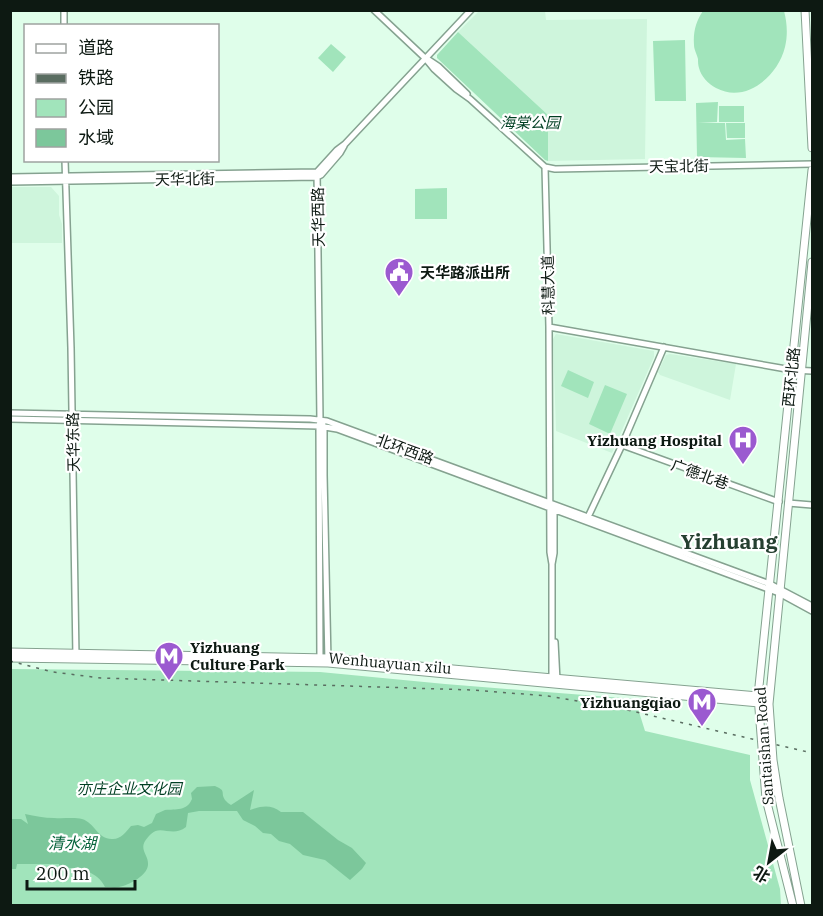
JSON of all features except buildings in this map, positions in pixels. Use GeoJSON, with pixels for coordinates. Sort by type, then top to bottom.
{"type":"FeatureCollection","features":[{"type":"Feature","properties":{"kind":"main road"},"geometry":{"type":"LineString","coordinates":[[805,10],[813,148]]}},
{"type":"Feature","properties":{"kind":"main road","name":"西环北路"},"geometry":{"type":"LineString","coordinates":[[770,586],[813,170]]}},
{"type":"Feature","properties":{"kind":"main road","name":"西环北路"},"geometry":{"type":"LineString","coordinates":[[780,591],[813,262]]}},
{"type":"Feature","properties":{"kind":"main road","name":"Santaishan Road"},"geometry":{"type":"LineString","coordinates":[[770,586],[758,699],[765,789],[770,818],[793,906]]}},
{"type":"Feature","properties":{"kind":"main road","name":"Santaishan Road"},"geometry":{"type":"LineString","coordinates":[[780,591],[769,700],[773,760],[801,906]]}},
{"type":"Feature","properties":{"kind":"main road","name":"Wenhuayuan xilu"},"geometry":{"type":"LineString","coordinates":[[10,652],[76,656],[324,660],[769,700]]}},
{"type":"Feature","properties":{"kind":"main road","name":"Wenhuayuan xilu"},"geometry":{"type":"LineString","coordinates":[[10,658],[76,656]]}},
{"type":"Feature","properties":{"kind":"main road"},"geometry":{"type":"LineString","coordinates":[[770,818],[774,812],[777,812],[784,822]]}},
{"type":"Feature","properties":{"kind":"street"},"geometry":{"type":"LineString","coordinates":[[374,10],[434,69],[545,167]]}},
{"type":"Feature","properties":{"kind":"street","name":"天华西路"},"geometry":{"type":"LineString","coordinates":[[324,660],[317,174],[337,150],[471,10]]}},
{"type":"Feature","properties":{"kind":"street","name":"天华东路"},"geometry":{"type":"LineString","coordinates":[[67,162],[70,213],[67,225],[73,418],[76,656]]}},
{"type":"Feature","properties":{"kind":"street","name":"天宝北街"},"geometry":{"type":"LineString","coordinates":[[545,167],[555,169],[813,164]]}},
{"type":"Feature","properties":{"kind":"street","name":"科慧大道"},"geometry":{"type":"LineString","coordinates":[[545,167],[549,327],[550,552],[555,627],[554,681]]}},
{"type":"Feature","properties":{"kind":"street","name":"天华北街"},"geometry":{"type":"LineString","coordinates":[[10,180],[317,174]]}},
{"type":"Feature","properties":{"kind":"street"},"geometry":{"type":"LineString","coordinates":[[549,327],[792,370],[813,371]]}},
{"type":"Feature","properties":{"kind":"street"},"geometry":{"type":"LineString","coordinates":[[588,517],[664,347]]}},
{"type":"Feature","properties":{"kind":"street","name":"北环西路"},"geometry":{"type":"LineString","coordinates":[[10,414],[73,418],[321,424],[770,586]]}},
{"type":"Feature","properties":{"kind":"street","name":"北环西路"},"geometry":{"type":"LineString","coordinates":[[10,419],[73,418]]}},
{"type":"Feature","properties":{"kind":"street","name":"广德北巷"},"geometry":{"type":"LineString","coordinates":[[622,445],[779,502]]}},
{"type":"Feature","properties":{"kind":"street"},"geometry":{"type":"LineString","coordinates":[[788,503],[813,505]]}},
{"type":"Feature","properties":{"kind":"street","name":"北环西路"},"geometry":{"type":"LineString","coordinates":[[551,507],[588,517],[780,591]]}},
{"type":"Feature","properties":{"kind":"street"},"geometry":{"type":"LineString","coordinates":[[780,591],[813,606]]}},
{"type":"Feature","properties":{"kind":"street"},"geometry":{"type":"LineString","coordinates":[[780,591],[813,611]]}},
{"type":"Feature","properties":{"kind":"shaded area"},"geometry":{"type":"Polygon","coordinates":[[[479,11],[545,11],[546,20],[647,19],[645,159],[548,161],[548,115],[458,32],[479,11]]]}},
{"type":"Feature","properties":{"kind":"shaded area"},"geometry":{"type":"Polygon","coordinates":[[[11,187],[51,187],[59,196],[62,243],[11,243],[11,187]]]}},
{"type":"Feature","properties":{"kind":"shaded area"},"geometry":{"type":"Polygon","coordinates":[[[556,334],[654,351],[654,357],[612,453],[556,431],[553,339],[556,334]]]}},
{"type":"Feature","properties":{"kind":"shaded area"},"geometry":{"type":"Polygon","coordinates":[[[666,355],[736,364],[730,400],[660,375],[658,372],[666,355]]]}},
{"type":"Feature","properties":{"kind":"green space"},"geometry":{"type":"Polygon","coordinates":[[[703,11],[784,11],[787,29],[785,47],[781,58],[768,77],[749,90],[727,92],[716,88],[703,77],[694,49],[694,36],[698,19],[703,11]]]}},
{"type":"Feature","properties":{"kind":"green space","name":"海棠公园"},"geometry":{"type":"Polygon","coordinates":[[[458,32],[548,115],[548,161],[437,58],[437,55],[458,32]]]}},
{"type":"Feature","properties":{"kind":"green space"},"geometry":{"type":"Polygon","coordinates":[[[685,40],[686,101],[655,101],[653,41],[685,40]]]}},
{"type":"Feature","properties":{"kind":"green space"},"geometry":{"type":"Polygon","coordinates":[[[331,44],[346,57],[333,72],[318,58],[331,44]]]}},
{"type":"Feature","properties":{"kind":"green space"},"geometry":{"type":"Polygon","coordinates":[[[718,102],[717,122],[698,123],[725,123],[726,140],[745,139],[746,158],[697,157],[696,103],[718,102]]]}},
{"type":"Feature","properties":{"kind":"green space"},"geometry":{"type":"Polygon","coordinates":[[[719,106],[744,106],[744,122],[719,122],[719,106]]]}},
{"type":"Feature","properties":{"kind":"green space"},"geometry":{"type":"Polygon","coordinates":[[[726,123],[745,123],[745,138],[727,138],[726,123]]]}},
{"type":"Feature","properties":{"kind":"green space"},"geometry":{"type":"Polygon","coordinates":[[[447,188],[447,219],[415,219],[415,189],[447,188]]]}},
{"type":"Feature","properties":{"kind":"green space"},"geometry":{"type":"Polygon","coordinates":[[[568,370],[594,382],[588,398],[561,386],[568,370]]]}},
{"type":"Feature","properties":{"kind":"green space"},"geometry":{"type":"Polygon","coordinates":[[[605,385],[627,394],[610,434],[589,424],[605,385]]]}},
{"type":"Feature","properties":{"kind":"green space","name":"亦庄企业文化园"},"geometry":{"type":"Polygon","coordinates":[[[11,669],[320,672],[635,699],[645,731],[750,755],[750,780],[780,889],[781,905],[11,906],[11,669]]]}},
{"type":"Feature","properties":{"kind":"water","name":"清水湖"},"geometry":{"type":"Polygon","coordinates":[[[215,786],[222,791],[225,800],[231,805],[254,790],[250,810],[266,806],[281,812],[303,812],[338,840],[352,848],[366,863],[350,880],[325,860],[303,855],[290,844],[279,841],[271,834],[263,833],[243,820],[237,811],[199,811],[188,813],[186,827],[181,830],[159,830],[151,834],[143,847],[148,861],[147,869],[137,879],[123,886],[105,887],[91,873],[72,868],[59,868],[59,864],[17,864],[16,869],[11,869],[11,819],[21,819],[28,824],[25,814],[47,818],[82,819],[104,837],[116,839],[131,826],[144,827],[152,823],[156,814],[187,806],[192,799],[191,793],[197,787],[215,786]]]}},
{"type":"Feature","properties":{"kind":"railway"},"geometry":{"type":"LineString","coordinates":[[10,661],[53,672],[101,678],[472,690],[548,696],[623,709],[812,753]]}},
{"type":"Feature","properties":{"kind":"place","name":"天华路派出所"},"geometry":{"type":"Point","coordinates":[399,298]}},
{"type":"Feature","properties":{"kind":"place","name":"Yizhuang Hospital"},"geometry":{"type":"Point","coordinates":[743,466]}},
{"type":"Feature","properties":{"kind":"place","name":"Yizhuang Culture Park"},"geometry":{"type":"Point","coordinates":[169,682]}},
{"type":"Feature","properties":{"kind":"place","name":"Yizhuangqiao"},"geometry":{"type":"Point","coordinates":[702,728]}},
{"type":"Feature","properties":{"kind":"district","name":"Yizhuang"},"geometry":{"type":"Point","coordinates":[729,541]}}]}
